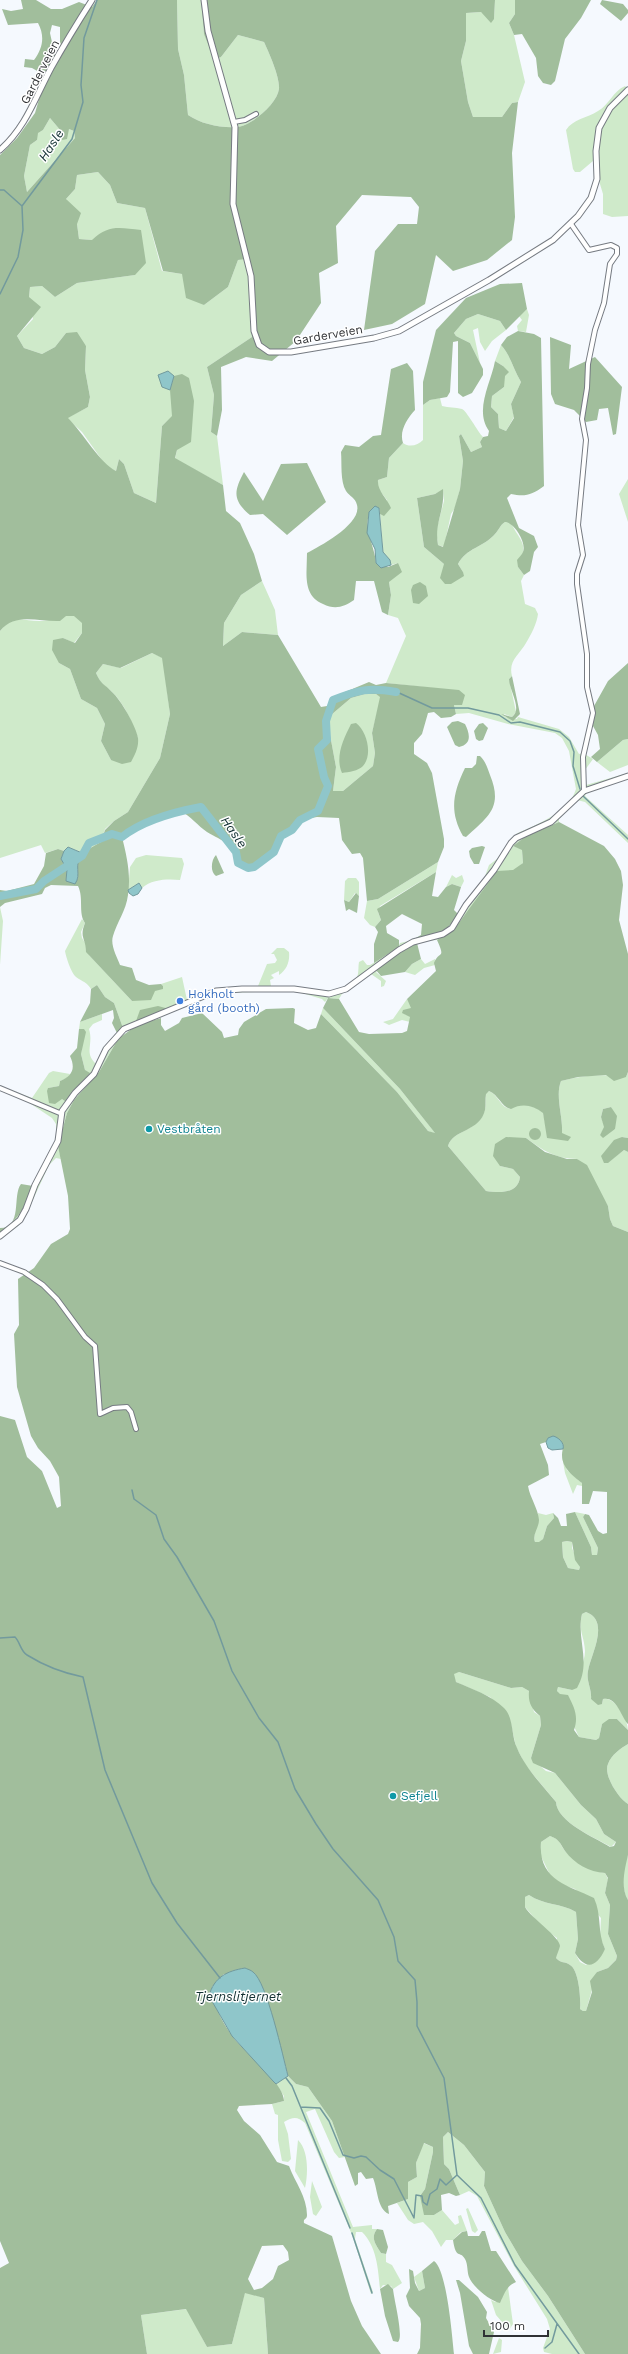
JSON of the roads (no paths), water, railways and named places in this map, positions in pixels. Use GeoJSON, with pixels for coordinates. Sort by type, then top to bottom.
{"type":"FeatureCollection","features":[{"type":"Feature","properties":{"kind":"street","name":"Garderveien"},"geometry":{"type":"LineString","coordinates":[[0,150],[15,136],[27,119],[62,49],[92,0]]}},
{"type":"Feature","properties":{"kind":"street","name":"Garderveien"},"geometry":{"type":"LineString","coordinates":[[204,0],[208,31],[234,122],[236,144],[233,204],[251,276],[255,336],[262,348],[269,352],[291,352],[374,338],[399,331],[529,256],[553,240],[571,224],[587,206],[594,191],[597,142],[601,123],[612,105],[628,90]]}},
{"type":"Feature","properties":{"kind":"street"},"geometry":{"type":"LineString","coordinates":[[234,122],[246,120],[256,114]]}},
{"type":"Feature","properties":{"kind":"street"},"geometry":{"type":"LineString","coordinates":[[571,224],[589,250],[611,245],[617,248],[617,254],[610,264],[604,303],[591,346],[582,419],[586,440],[578,525],[583,555],[577,574],[577,584],[587,654],[587,687],[593,713],[583,757],[584,791]]}},
{"type":"Feature","properties":{"kind":"street"},"geometry":{"type":"LineString","coordinates":[[0,1236],[24,1215],[35,1185],[58,1141],[62,1114],[75,1094],[94,1074],[112,1041],[129,1026],[176,1008],[207,993],[220,990],[294,989],[335,994],[354,985],[378,964],[406,946],[447,932],[456,924],[466,905],[494,870],[511,843],[524,834],[551,822],[584,791],[628,776]]}},
{"type":"Feature","properties":{"kind":"street"},"geometry":{"type":"LineString","coordinates":[[0,1088],[62,1114]]}},
{"type":"Feature","properties":{"kind":"street"},"geometry":{"type":"LineString","coordinates":[[0,1263],[28,1274],[57,1299],[85,1337],[95,1346],[100,1414],[113,1408],[127,1407],[131,1412],[136,1428]]}},
{"type":"Feature","properties":{"kind":"water"},"geometry":{"type":"Polygon","coordinates":[[[168,371],[174,376],[170,390],[162,387],[158,375],[168,371]]]}},
{"type":"Feature","properties":{"kind":"water"},"geometry":{"type":"Polygon","coordinates":[[[375,506],[379,508],[383,552],[390,560],[391,565],[381,568],[376,563],[375,549],[367,533],[369,512],[375,506]]]}},
{"type":"Feature","properties":{"kind":"water"},"geometry":{"type":"Polygon","coordinates":[[[68,847],[82,853],[78,862],[78,877],[75,884],[66,881],[67,869],[61,859],[64,851],[68,847]]]}},
{"type":"Feature","properties":{"kind":"water"},"geometry":{"type":"Polygon","coordinates":[[[139,883],[142,888],[138,894],[133,896],[128,890],[139,883]]]}},
{"type":"Feature","properties":{"kind":"water"},"geometry":{"type":"Polygon","coordinates":[[[553,1436],[561,1441],[563,1449],[552,1450],[548,1448],[546,1442],[548,1438],[553,1436]]]}},
{"type":"Feature","properties":{"kind":"water","name":"Tjernslitjernet"},"geometry":{"type":"Polygon","coordinates":[[[245,1968],[252,1971],[264,1990],[278,2037],[288,2076],[276,2084],[232,2036],[209,1996],[214,1984],[222,1976],[232,1971],[245,1968]]]}},
{"type":"Feature","properties":{"kind":"waterway","name":"Hasle"},"geometry":{"type":"LineString","coordinates":[[0,294],[18,257],[23,230],[22,206],[72,139],[83,102],[81,85],[84,38],[97,0]]}},
{"type":"Feature","properties":{"kind":"waterway"},"geometry":{"type":"LineString","coordinates":[[0,190],[4,190],[22,206]]}},
{"type":"Feature","properties":{"kind":"waterway","name":"Hasle"},"geometry":{"type":"LineString","coordinates":[[0,896],[36,889],[44,881],[82,856],[89,843],[112,834],[122,837],[149,821],[180,811],[201,807],[236,852],[238,863],[248,868],[254,867],[274,852],[281,836],[292,830],[300,820],[318,811],[328,786],[324,777],[318,749],[327,740],[326,721],[333,700],[364,690],[396,692]]}},
{"type":"Feature","properties":{"kind":"waterway"},"geometry":{"type":"LineString","coordinates":[[397,692],[432,708],[468,708],[499,715],[511,723],[520,722],[560,732],[570,741],[574,752],[573,766],[580,789]]}},
{"type":"Feature","properties":{"kind":"waterway"},"geometry":{"type":"LineString","coordinates":[[583,796],[628,839]]}},
{"type":"Feature","properties":{"kind":"waterway"},"geometry":{"type":"LineString","coordinates":[[132,1490],[134,1499],[156,1515],[164,1539],[177,1557],[214,1621],[232,1671],[259,1718],[278,1742],[295,1789],[333,1849],[378,1900],[394,1937],[398,1961],[415,1980],[417,2026],[444,2078],[457,2175],[446,2185],[440,2179],[437,2189],[430,2194],[427,2205],[423,2202],[422,2196],[416,2195],[414,2218],[394,2179],[380,2170],[366,2157],[361,2156],[354,2158],[343,2155],[329,2121],[320,2108],[301,2107]]}},
{"type":"Feature","properties":{"kind":"waterway"},"geometry":{"type":"LineString","coordinates":[[0,1638],[15,1637],[23,1652],[33,1659],[61,1671],[83,1677],[105,1770],[152,1883],[177,1923],[220,1978]]}},
{"type":"Feature","properties":{"kind":"waterway"},"geometry":{"type":"LineString","coordinates":[[286,2078],[292,2086],[350,2228]]}},
{"type":"Feature","properties":{"kind":"waterway"},"geometry":{"type":"LineString","coordinates":[[457,2175],[481,2198],[515,2265],[579,2354]]}},
{"type":"Feature","properties":{"kind":"waterway"},"geometry":{"type":"LineString","coordinates":[[352,2233],[372,2293]]}},
{"type":"Feature","properties":{"kind":"waterway"},"geometry":{"type":"LineString","coordinates":[[545,2348],[552,2342],[557,2324]]}},
{"type":"Feature","properties":{"kind":"place","name":"Hokholt gård (booth)"},"geometry":{"type":"Point","coordinates":[180,1001]}},
{"type":"Feature","properties":{"kind":"place","name":"Vestbråten"},"geometry":{"type":"Point","coordinates":[149,1129]}},
{"type":"Feature","properties":{"kind":"place","name":"Sefjell"},"geometry":{"type":"Point","coordinates":[393,1796]}}]}
